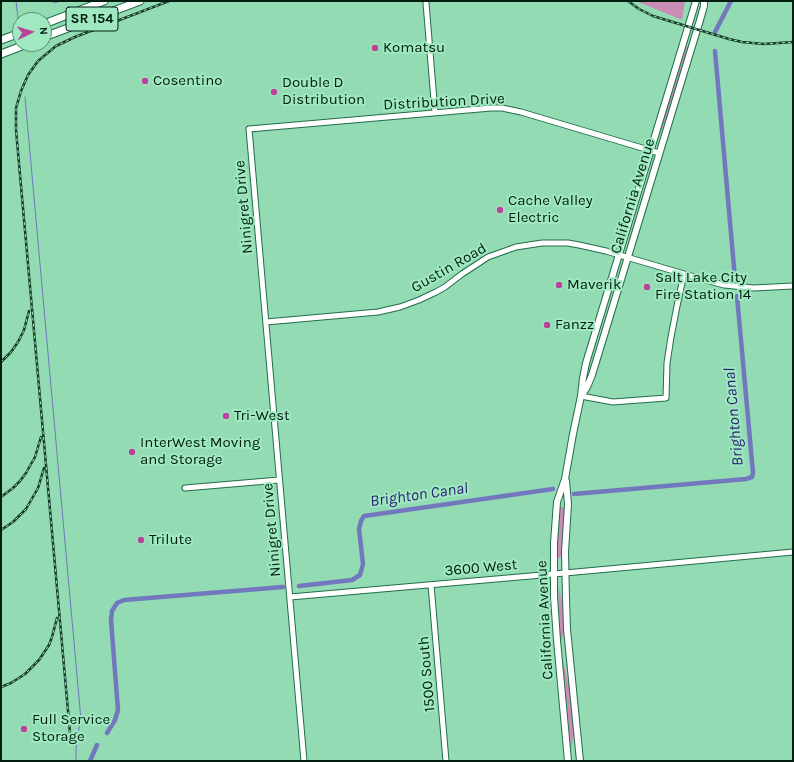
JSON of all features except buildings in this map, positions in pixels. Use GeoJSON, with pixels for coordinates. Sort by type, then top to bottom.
{"type":"FeatureCollection","features":[{"type":"Feature","properties":{"kind":"highway","name":"SR 154"},"geometry":{"type":"LineString","coordinates":[[52,21],[104,1]]}},
{"type":"Feature","properties":{"kind":"highway","name":"SR 154"},"geometry":{"type":"LineString","coordinates":[[52,34],[140,1]]}},
{"type":"Feature","properties":{"kind":"highway"},"geometry":{"type":"LineString","coordinates":[[1,40],[12,36]]}},
{"type":"Feature","properties":{"kind":"highway"},"geometry":{"type":"LineString","coordinates":[[1,54],[12,50]]}},
{"type":"Feature","properties":{"kind":"main road","name":"California Avenue"},"geometry":{"type":"LineString","coordinates":[[568,759],[558,651],[554,574],[554,538],[557,506],[565,479],[586,363],[696,1]]}},
{"type":"Feature","properties":{"kind":"main road","name":"California Avenue"},"geometry":{"type":"LineString","coordinates":[[581,396],[592,375],[703,12],[704,1]]}},
{"type":"Feature","properties":{"kind":"main road","name":"California Avenue"},"geometry":{"type":"LineString","coordinates":[[565,479],[568,504],[565,573],[566,599],[579,759]]}},
{"type":"Feature","properties":{"kind":"main road"},"geometry":{"type":"LineString","coordinates":[[558,651],[569,650]]}},
{"type":"Feature","properties":{"kind":"main road"},"geometry":{"type":"LineString","coordinates":[[568,759],[579,759]]}},
{"type":"Feature","properties":{"kind":"street"},"geometry":{"type":"LineString","coordinates":[[426,3],[435,113]]}},
{"type":"Feature","properties":{"kind":"street","name":"Distribution Drive"},"geometry":{"type":"LineString","coordinates":[[249,129],[491,108],[506,108],[660,152]]}},
{"type":"Feature","properties":{"kind":"street","name":"Ninigret Drive"},"geometry":{"type":"LineString","coordinates":[[249,129],[304,761]]}},
{"type":"Feature","properties":{"kind":"street","name":"Gustin Road"},"geometry":{"type":"LineString","coordinates":[[266,322],[378,312],[400,307],[419,300],[445,287],[488,257],[511,249],[542,243],[574,244],[606,251],[715,283],[737,287],[765,288],[793,286]]}},
{"type":"Feature","properties":{"kind":"street"},"geometry":{"type":"LineString","coordinates":[[581,396],[613,402],[666,398],[671,337],[684,274]]}},
{"type":"Feature","properties":{"kind":"street"},"geometry":{"type":"LineString","coordinates":[[185,488],[279,480]]}},
{"type":"Feature","properties":{"kind":"street","name":"3600 West"},"geometry":{"type":"LineString","coordinates":[[290,597],[793,552]]}},
{"type":"Feature","properties":{"kind":"street","name":"1500 South"},"geometry":{"type":"LineString","coordinates":[[431,584],[446,761]]}},
{"type":"Feature","properties":{"kind":"shaded area"},"geometry":{"type":"Polygon","coordinates":[[[636,1],[685,1],[682,20],[636,1]]]}},
{"type":"Feature","properties":{"kind":"shaded area"},"geometry":{"type":"Polygon","coordinates":[[[686,47],[688,47],[668,114],[658,139],[686,47]]]}},
{"type":"Feature","properties":{"kind":"shaded area"},"geometry":{"type":"Polygon","coordinates":[[[560,507],[565,507],[563,554],[557,558],[557,535],[560,507]]]}},
{"type":"Feature","properties":{"kind":"shaded area"},"geometry":{"type":"Polygon","coordinates":[[[559,587],[565,626],[561,644],[558,618],[559,587]]]}},
{"type":"Feature","properties":{"kind":"shaded area"},"geometry":{"type":"Polygon","coordinates":[[[562,658],[571,693],[574,731],[571,751],[562,658]]]}},
{"type":"Feature","properties":{"kind":"waterway"},"geometry":{"type":"LineString","coordinates":[[16,1],[17,12]]}},
{"type":"Feature","properties":{"kind":"waterway"},"geometry":{"type":"LineString","coordinates":[[51,1],[55,3],[60,1]]}},
{"type":"Feature","properties":{"kind":"waterway","name":"Brighton Canal"},"geometry":{"type":"LineString","coordinates":[[715,32],[731,1]]}},
{"type":"Feature","properties":{"kind":"waterway","name":"Brighton Canal"},"geometry":{"type":"LineString","coordinates":[[715,51],[735,279]]}},
{"type":"Feature","properties":{"kind":"waterway"},"geometry":{"type":"LineString","coordinates":[[25,97],[81,720],[78,732],[76,761]]}},
{"type":"Feature","properties":{"kind":"waterway","name":"Brighton Canal"},"geometry":{"type":"LineString","coordinates":[[574,494],[746,479],[752,477],[753,473],[737,296]]}},
{"type":"Feature","properties":{"kind":"waterway","name":"Brighton Canal"},"geometry":{"type":"LineString","coordinates":[[299,586],[352,580],[360,575],[363,564],[359,529],[364,516],[553,489]]}},
{"type":"Feature","properties":{"kind":"waterway","name":"Brighton Canal"},"geometry":{"type":"LineString","coordinates":[[107,733],[115,720],[118,710],[111,620],[112,611],[117,603],[124,600],[283,587]]}},
{"type":"Feature","properties":{"kind":"waterway","name":"Brighton Canal"},"geometry":{"type":"LineString","coordinates":[[90,761],[97,745]]}},
{"type":"Feature","properties":{"kind":"railway"},"geometry":{"type":"LineString","coordinates":[[70,733],[16,130],[16,108],[28,75],[38,61],[56,46],[75,37],[169,1]]}},
{"type":"Feature","properties":{"kind":"railway"},"geometry":{"type":"LineString","coordinates":[[628,1],[639,9],[653,16],[729,39],[764,44],[793,42]]}},
{"type":"Feature","properties":{"kind":"railway"},"geometry":{"type":"LineString","coordinates":[[1,362],[18,342],[24,330],[29,311]]}},
{"type":"Feature","properties":{"kind":"railway"},"geometry":{"type":"LineString","coordinates":[[1,497],[13,488],[26,473],[35,457],[41,437]]}},
{"type":"Feature","properties":{"kind":"railway"},"geometry":{"type":"LineString","coordinates":[[1,530],[13,522],[26,509],[38,488],[44,468]]}},
{"type":"Feature","properties":{"kind":"railway"},"geometry":{"type":"LineString","coordinates":[[1,687],[11,683],[25,674],[39,660],[49,645],[57,618]]}},
{"type":"Feature","properties":{"kind":"place","name":"Komatsu"},"geometry":{"type":"Point","coordinates":[375,48]}},
{"type":"Feature","properties":{"kind":"place","name":"Cosentino"},"geometry":{"type":"Point","coordinates":[145,81]}},
{"type":"Feature","properties":{"kind":"place","name":"Double D Distribution"},"geometry":{"type":"Point","coordinates":[274,92]}},
{"type":"Feature","properties":{"kind":"place","name":"Cache Valley Electric"},"geometry":{"type":"Point","coordinates":[500,210]}},
{"type":"Feature","properties":{"kind":"place","name":"Maverik"},"geometry":{"type":"Point","coordinates":[559,285]}},
{"type":"Feature","properties":{"kind":"place","name":"Salt Lake City Fire Station 14"},"geometry":{"type":"Point","coordinates":[647,287]}},
{"type":"Feature","properties":{"kind":"place","name":"Fanzz"},"geometry":{"type":"Point","coordinates":[547,325]}},
{"type":"Feature","properties":{"kind":"place","name":"Tri-West"},"geometry":{"type":"Point","coordinates":[226,416]}},
{"type":"Feature","properties":{"kind":"place","name":"InterWest Moving and Storage"},"geometry":{"type":"Point","coordinates":[132,452]}},
{"type":"Feature","properties":{"kind":"place","name":"Trilute"},"geometry":{"type":"Point","coordinates":[141,540]}},
{"type":"Feature","properties":{"kind":"place","name":"Full Service Storage"},"geometry":{"type":"Point","coordinates":[24,729]}}]}
